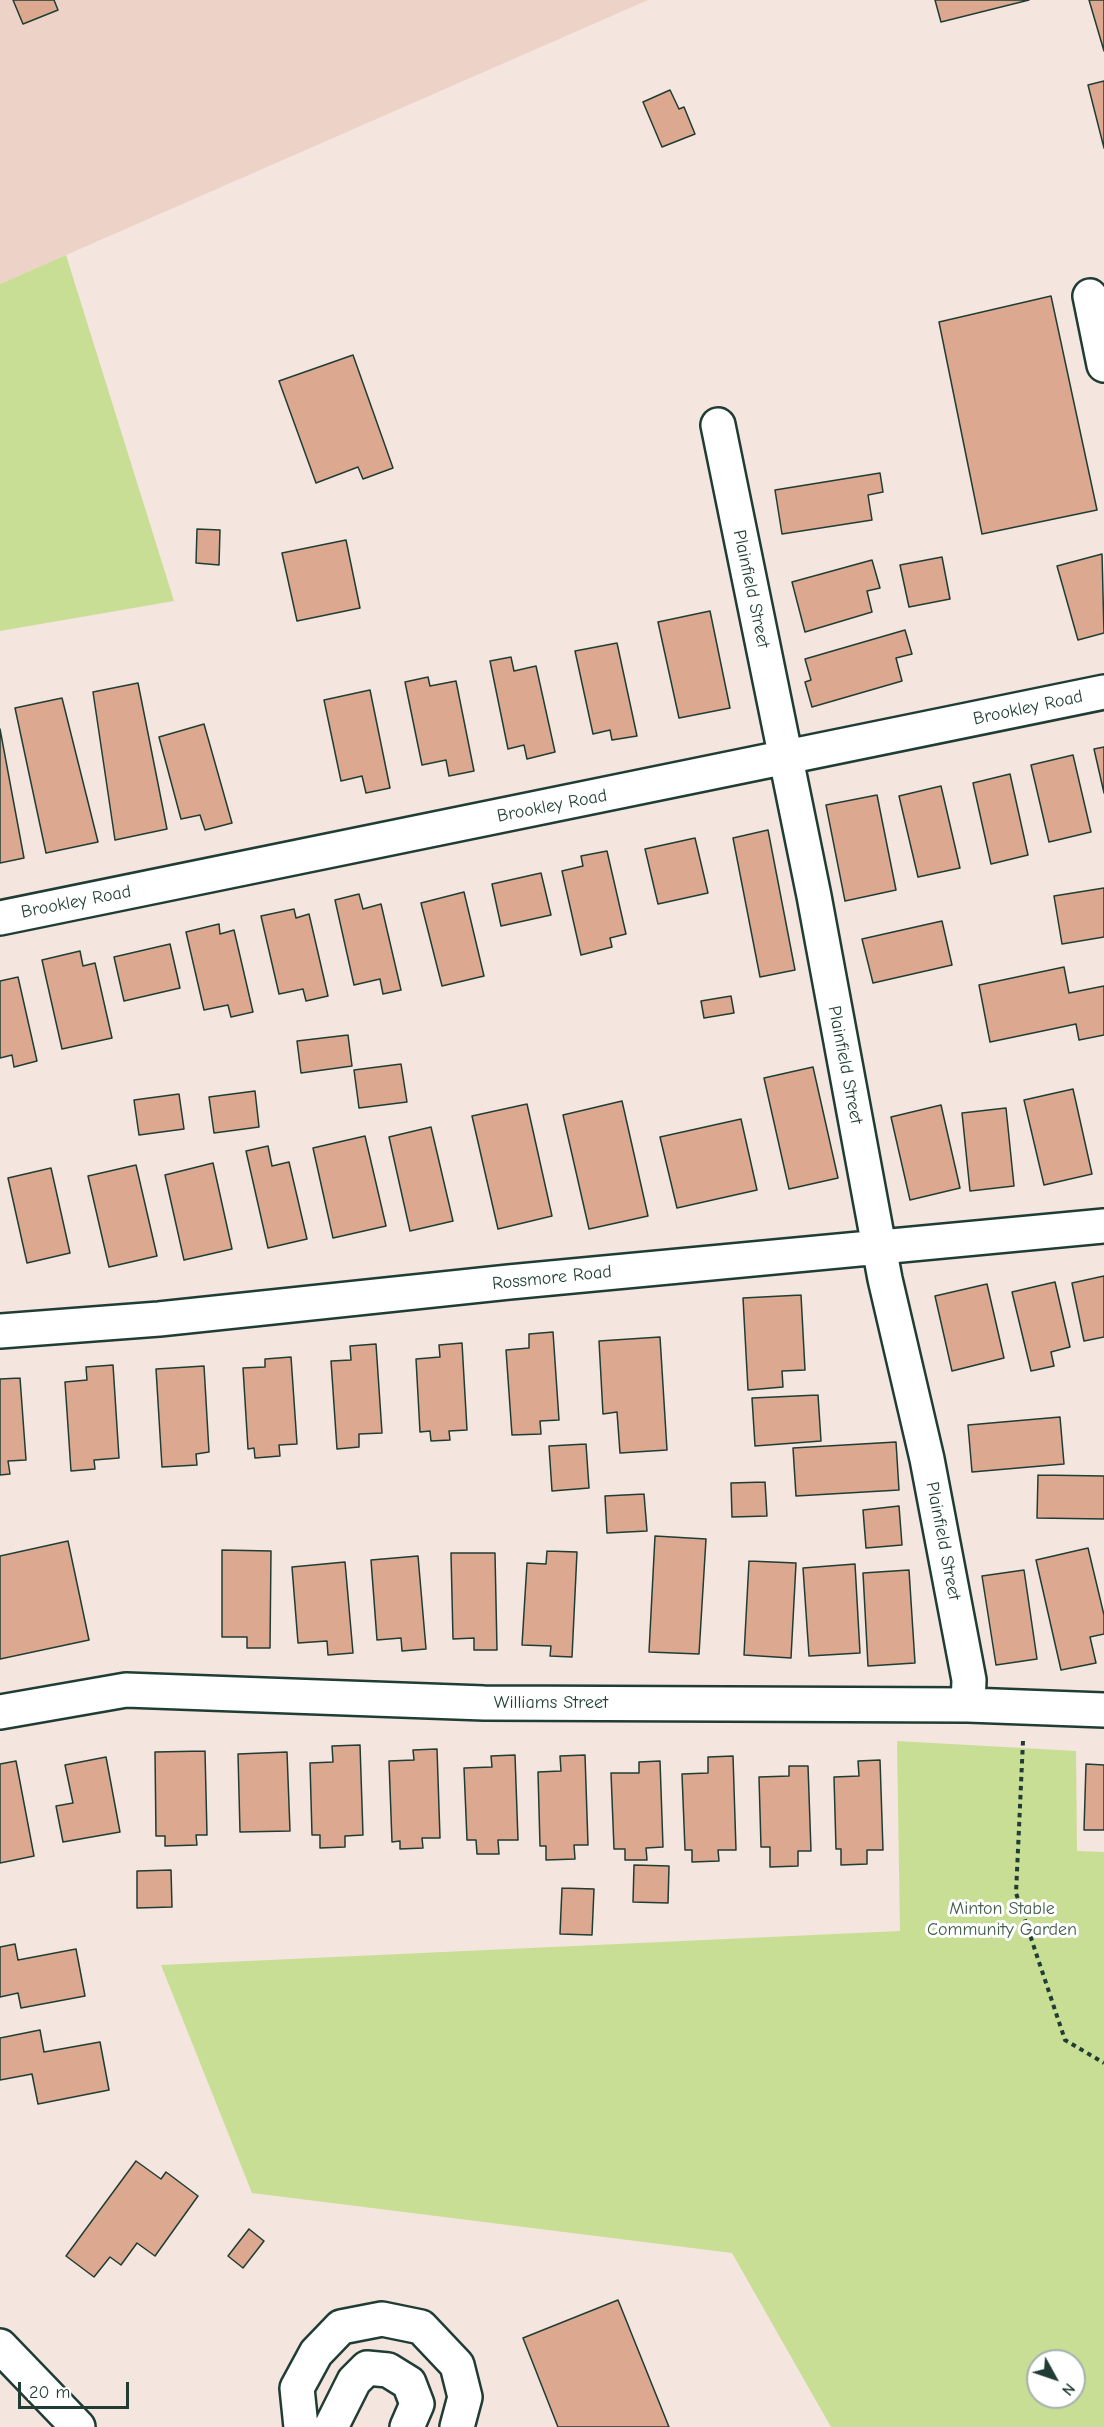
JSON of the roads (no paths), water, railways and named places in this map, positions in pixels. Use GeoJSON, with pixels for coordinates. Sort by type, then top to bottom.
{"type":"FeatureCollection","features":[{"type":"Feature","properties":{"kind":"street"},"geometry":{"type":"LineString","coordinates":[[1090,296],[1104,366]]}},
{"type":"Feature","properties":{"kind":"street","name":"Plainfield Street"},"geometry":{"type":"LineString","coordinates":[[718,425],[814,896],[885,1279],[927,1459],[969,1680],[968,1706]]}},
{"type":"Feature","properties":{"kind":"street","name":"Brookley Road"},"geometry":{"type":"LineString","coordinates":[[0,918],[786,759],[1104,692]]}},
{"type":"Feature","properties":{"kind":"street","name":"Rossmore Road"},"geometry":{"type":"LineString","coordinates":[[0,1331],[159,1319],[509,1282],[1104,1226]]}},
{"type":"Feature","properties":{"kind":"street","name":"Williams Street"},"geometry":{"type":"LineString","coordinates":[[0,1712],[126,1690],[484,1703],[968,1706],[1104,1710]]}},
{"type":"Feature","properties":{"kind":"street"},"geometry":{"type":"LineString","coordinates":[[301,2427],[297,2388],[316,2353],[341,2327],[382,2319],[422,2327],[457,2365],[465,2397],[457,2427]]}},
{"type":"Feature","properties":{"kind":"street"},"geometry":{"type":"LineString","coordinates":[[0,2346],[78,2427]]}},
{"type":"Feature","properties":{"kind":"street"},"geometry":{"type":"LineString","coordinates":[[331,2427],[354,2381],[368,2368],[388,2370],[409,2383],[417,2404],[407,2427]]}},
{"type":"Feature","properties":{"kind":"park label","name":"Minton Stable Community Garden"},"geometry":{"type":"Point","coordinates":[1002,1919]}}]}
